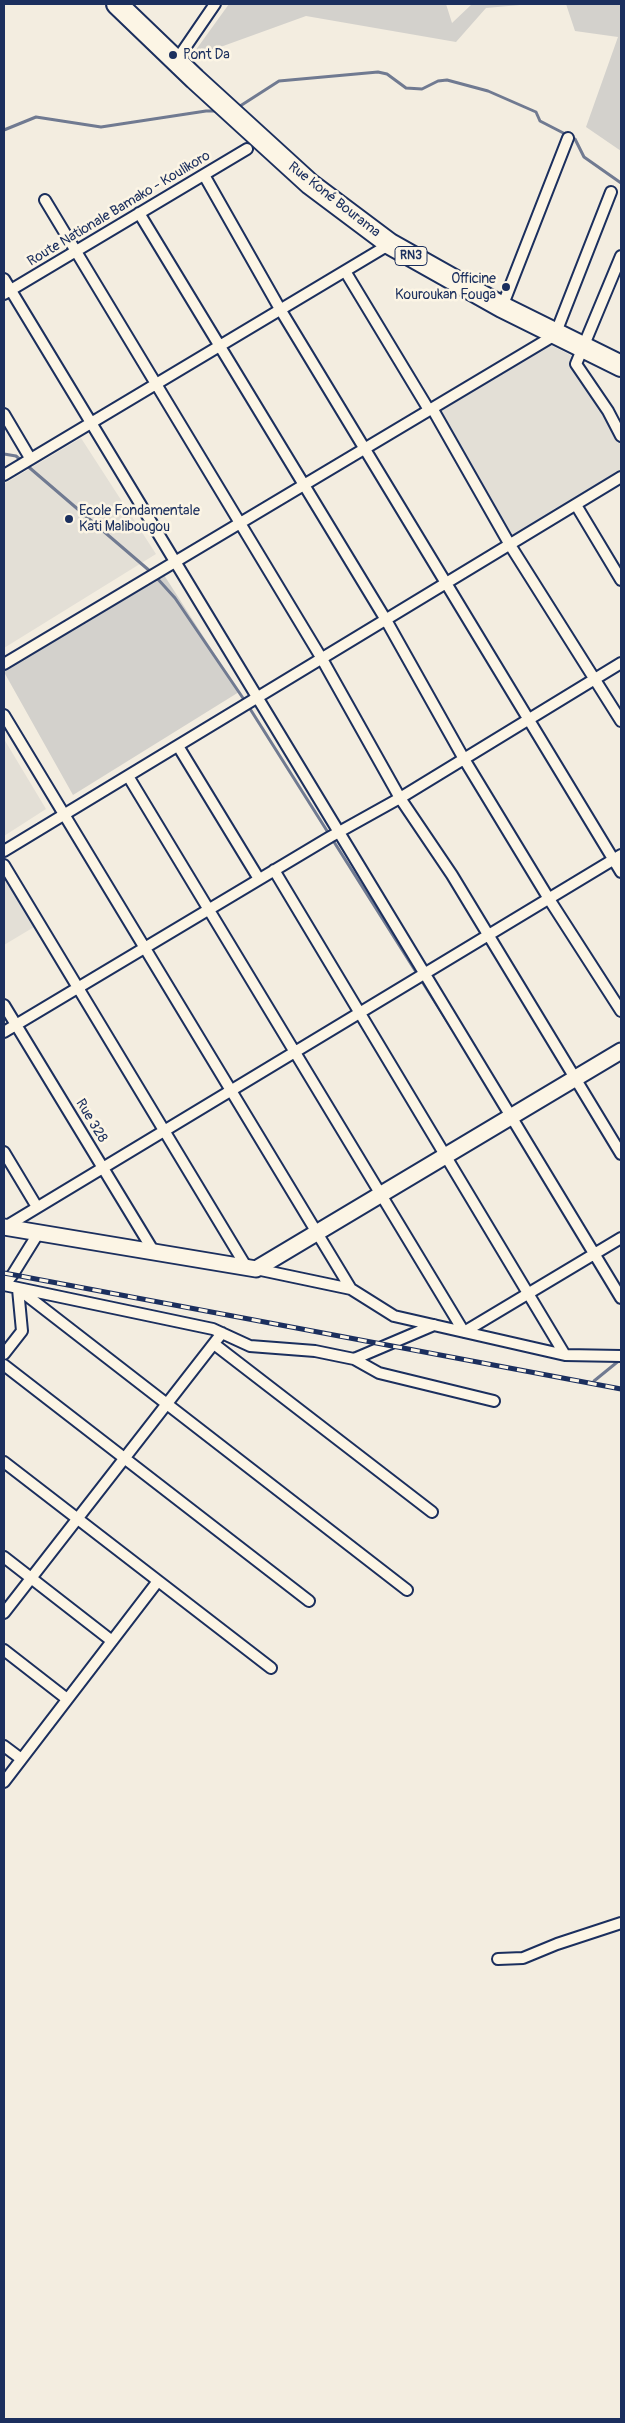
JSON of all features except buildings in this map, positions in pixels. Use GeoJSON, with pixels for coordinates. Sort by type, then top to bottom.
{"type":"FeatureCollection","features":[{"type":"Feature","properties":{"kind":"highway","name":"RN3"},"geometry":{"type":"LineString","coordinates":[[117,4],[176,61]]}},
{"type":"Feature","properties":{"kind":"highway","name":"Rue Koné Bourama"},"geometry":{"type":"LineString","coordinates":[[176,61],[310,184],[390,244],[555,335],[621,366]]}},
{"type":"Feature","properties":{"kind":"street"},"geometry":{"type":"LineString","coordinates":[[176,61],[215,4]]}},
{"type":"Feature","properties":{"kind":"street"},"geometry":{"type":"LineString","coordinates":[[502,307],[568,138]]}},
{"type":"Feature","properties":{"kind":"street","name":"Route Nationale Bamako - Koulikoro"},"geometry":{"type":"LineString","coordinates":[[7,292],[247,149]]}},
{"type":"Feature","properties":{"kind":"street"},"geometry":{"type":"LineString","coordinates":[[204,174],[280,309],[528,719],[617,857],[621,872]]}},
{"type":"Feature","properties":{"kind":"street"},"geometry":{"type":"LineString","coordinates":[[4,664],[555,335],[612,192]]}},
{"type":"Feature","properties":{"kind":"street"},"geometry":{"type":"LineString","coordinates":[[44,200],[322,659],[400,798],[452,875],[621,1154]]}},
{"type":"Feature","properties":{"kind":"street"},"geometry":{"type":"LineString","coordinates":[[139,213],[386,620],[464,759],[549,899],[621,1011]]}},
{"type":"Feature","properties":{"kind":"street"},"geometry":{"type":"LineString","coordinates":[[4,475],[390,244]]}},
{"type":"Feature","properties":{"kind":"street"},"geometry":{"type":"LineString","coordinates":[[621,256],[576,364],[608,411],[621,436]]}},
{"type":"Feature","properties":{"kind":"street"},"geometry":{"type":"LineString","coordinates":[[345,271],[431,409],[510,545],[621,720]]}},
{"type":"Feature","properties":{"kind":"street"},"geometry":{"type":"LineString","coordinates":[[4,279],[7,292],[175,562],[621,1298]]}},
{"type":"Feature","properties":{"kind":"street"},"geometry":{"type":"LineString","coordinates":[[4,414],[30,458]]}},
{"type":"Feature","properties":{"kind":"street"},"geometry":{"type":"LineString","coordinates":[[4,851],[621,477]]}},
{"type":"Feature","properties":{"kind":"street"},"geometry":{"type":"LineString","coordinates":[[576,505],[621,580]]}},
{"type":"Feature","properties":{"kind":"street"},"geometry":{"type":"LineString","coordinates":[[4,1032],[338,832],[400,798],[621,663]]}},
{"type":"Feature","properties":{"kind":"street"},"geometry":{"type":"LineString","coordinates":[[4,715],[351,1289]]}},
{"type":"Feature","properties":{"kind":"street"},"geometry":{"type":"LineString","coordinates":[[178,746],[259,880]]}},
{"type":"Feature","properties":{"kind":"street"},"geometry":{"type":"LineString","coordinates":[[128,776],[464,1332]]}},
{"type":"Feature","properties":{"kind":"street"},"geometry":{"type":"LineString","coordinates":[[5,1227],[617,857]]}},
{"type":"Feature","properties":{"kind":"street"},"geometry":{"type":"LineString","coordinates":[[4,865],[164,1131],[252,1268]]}},
{"type":"Feature","properties":{"kind":"street"},"geometry":{"type":"LineString","coordinates":[[274,870],[530,1293],[565,1355]]}},
{"type":"Feature","properties":{"kind":"street","name":"Rue 328"},"geometry":{"type":"LineString","coordinates":[[4,1005],[154,1252]]}},
{"type":"Feature","properties":{"kind":"street"},"geometry":{"type":"LineString","coordinates":[[252,1268],[317,1233],[621,1051]]}},
{"type":"Feature","properties":{"kind":"street"},"geometry":{"type":"LineString","coordinates":[[4,1152],[38,1207]]}},
{"type":"Feature","properties":{"kind":"street"},"geometry":{"type":"LineString","coordinates":[[5,1227],[252,1268],[351,1289],[394,1316],[565,1355],[621,1356]]}},
{"type":"Feature","properties":{"kind":"street"},"geometry":{"type":"LineString","coordinates":[[39,1232],[14,1274],[4,1285],[213,1329],[250,1346],[315,1350],[354,1359],[379,1374],[494,1401]]}},
{"type":"Feature","properties":{"kind":"street"},"geometry":{"type":"LineString","coordinates":[[464,1332],[621,1238]]}},
{"type":"Feature","properties":{"kind":"street"},"geometry":{"type":"LineString","coordinates":[[4,1354],[22,1331],[18,1289]]}},
{"type":"Feature","properties":{"kind":"street"},"geometry":{"type":"LineString","coordinates":[[18,1289],[407,1590]]}},
{"type":"Feature","properties":{"kind":"street"},"geometry":{"type":"LineString","coordinates":[[354,1359],[434,1325]]}},
{"type":"Feature","properties":{"kind":"street"},"geometry":{"type":"LineString","coordinates":[[4,1613],[222,1333]]}},
{"type":"Feature","properties":{"kind":"street"},"geometry":{"type":"LineString","coordinates":[[214,1344],[432,1512]]}},
{"type":"Feature","properties":{"kind":"street"},"geometry":{"type":"LineString","coordinates":[[4,1365],[309,1601]]}},
{"type":"Feature","properties":{"kind":"street"},"geometry":{"type":"LineString","coordinates":[[4,1462],[271,1668]]}},
{"type":"Feature","properties":{"kind":"street"},"geometry":{"type":"LineString","coordinates":[[4,1557],[112,1641]]}},
{"type":"Feature","properties":{"kind":"street"},"geometry":{"type":"LineString","coordinates":[[4,1782],[20,1758],[158,1581]]}},
{"type":"Feature","properties":{"kind":"street"},"geometry":{"type":"LineString","coordinates":[[4,1650],[66,1699]]}},
{"type":"Feature","properties":{"kind":"street"},"geometry":{"type":"LineString","coordinates":[[4,1746],[20,1758]]}},
{"type":"Feature","properties":{"kind":"street"},"geometry":{"type":"LineString","coordinates":[[498,1960],[523,1958],[557,1944],[621,1923]]}},
{"type":"Feature","properties":{"kind":"shaded area"},"geometry":{"type":"Polygon","coordinates":[[[229,4],[446,4],[452,23],[472,4],[531,4],[486,8],[456,42],[306,16],[190,58],[229,4]]]}},
{"type":"Feature","properties":{"kind":"shaded area"},"geometry":{"type":"Polygon","coordinates":[[[566,4],[621,4],[621,151],[586,127],[618,37],[575,31],[566,4]]]}},
{"type":"Feature","properties":{"kind":"shaded area"},"geometry":{"type":"Polygon","coordinates":[[[547,343],[580,360],[599,396],[621,430],[621,473],[509,540],[431,404],[547,343]]]}},
{"type":"Feature","properties":{"kind":"shaded area","name":"Ecole Fondamentale Kati Malibougou"},"geometry":{"type":"Polygon","coordinates":[[[81,438],[156,554],[4,648],[4,484],[81,438]]]}},
{"type":"Feature","properties":{"kind":"shaded area"},"geometry":{"type":"Polygon","coordinates":[[[164,575],[239,692],[73,795],[4,672],[4,668],[164,575]]]}},
{"type":"Feature","properties":{"kind":"shaded area"},"geometry":{"type":"Polygon","coordinates":[[[4,739],[46,809],[4,836],[4,739]]]}},
{"type":"Feature","properties":{"kind":"shaded area"},"geometry":{"type":"Polygon","coordinates":[[[4,877],[34,927],[4,945],[4,877]]]}},
{"type":"Feature","properties":{"kind":"waterway"},"geometry":{"type":"LineString","coordinates":[[237,108],[279,81],[378,72],[387,74],[406,88],[422,89],[438,81],[447,80],[488,91],[536,112],[540,121],[575,139],[584,157],[621,183]]}},
{"type":"Feature","properties":{"kind":"waterway"},"geometry":{"type":"LineString","coordinates":[[4,130],[36,117],[101,127],[206,111],[219,111]]}},
{"type":"Feature","properties":{"kind":"waterway"},"geometry":{"type":"LineString","coordinates":[[4,454],[16,456],[151,572]]}},
{"type":"Feature","properties":{"kind":"waterway"},"geometry":{"type":"LineString","coordinates":[[156,577],[175,598],[247,704],[452,1029]]}},
{"type":"Feature","properties":{"kind":"waterway"},"geometry":{"type":"LineString","coordinates":[[594,1381],[621,1359]]}},
{"type":"Feature","properties":{"kind":"railway"},"geometry":{"type":"LineString","coordinates":[[4,1273],[621,1389]]}},
{"type":"Feature","properties":{"kind":"place","name":"Pont Da"},"geometry":{"type":"Point","coordinates":[173,55]}},
{"type":"Feature","properties":{"kind":"place","name":"Officine Kouroukan Fouga"},"geometry":{"type":"Point","coordinates":[506,287]}},
{"type":"Feature","properties":{"kind":"place","name":"Ecole Fondamentale Kati Malibougou"},"geometry":{"type":"Point","coordinates":[69,519]}}]}
